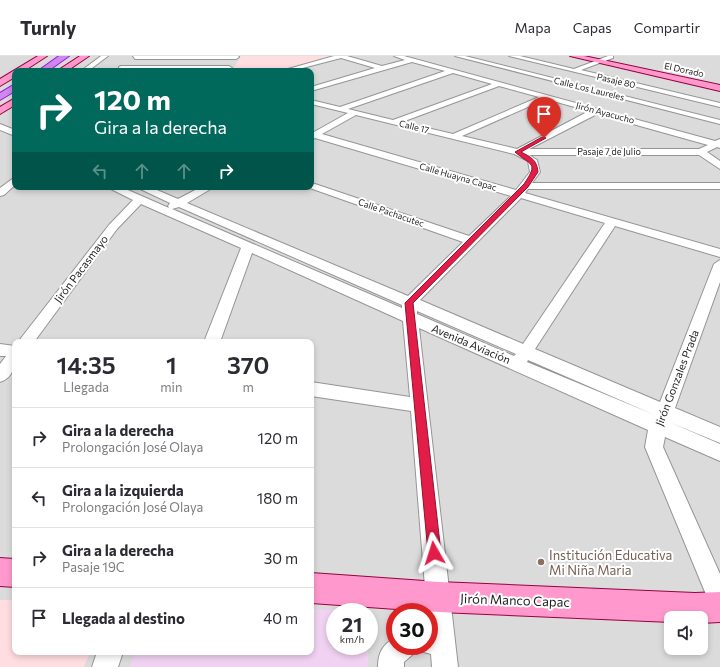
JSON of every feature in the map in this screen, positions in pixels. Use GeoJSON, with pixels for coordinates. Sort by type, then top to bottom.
{"type":"FeatureCollection","features":[{"type":"Feature","properties":{"kind":"highway"},"geometry":{"type":"LineString","coordinates":[[47,68],[65,56]]}},
{"type":"Feature","properties":{"kind":"highway"},"geometry":{"type":"LineString","coordinates":[[0,97],[12,89]]}},
{"type":"Feature","properties":{"kind":"main road"},"geometry":{"type":"LineString","coordinates":[[23,68],[43,56]]}},
{"type":"Feature","properties":{"kind":"main road"},"geometry":{"type":"LineString","coordinates":[[66,68],[85,56]]}},
{"type":"Feature","properties":{"kind":"main road","name":"El Dorado"},"geometry":{"type":"LineString","coordinates":[[574,56],[606,58],[720,80]]}},
{"type":"Feature","properties":{"kind":"main road","name":"El Dorado"},"geometry":{"type":"LineString","coordinates":[[606,58],[720,88]]}},
{"type":"Feature","properties":{"kind":"main road"},"geometry":{"type":"LineString","coordinates":[[0,72],[11,76]]}},
{"type":"Feature","properties":{"kind":"main road"},"geometry":{"type":"LineString","coordinates":[[0,83],[11,76]]}},
{"type":"Feature","properties":{"kind":"main road"},"geometry":{"type":"LineString","coordinates":[[0,111],[12,103]]}},
{"type":"Feature","properties":{"kind":"main road"},"geometry":{"type":"LineString","coordinates":[[0,572],[12,573]]}},
{"type":"Feature","properties":{"kind":"main road","name":"Jirón Manco Capac"},"geometry":{"type":"LineString","coordinates":[[314,588],[439,597],[720,607]]}},
{"type":"Feature","properties":{"kind":"street"},"geometry":{"type":"LineString","coordinates":[[88,68],[105,56]]}},
{"type":"Feature","properties":{"kind":"street"},"geometry":{"type":"LineString","coordinates":[[121,68],[135,56],[237,56]]}},
{"type":"Feature","properties":{"kind":"street"},"geometry":{"type":"LineString","coordinates":[[229,68],[237,56]]}},
{"type":"Feature","properties":{"kind":"street"},"geometry":{"type":"LineString","coordinates":[[295,68],[341,56],[384,68]]}},
{"type":"Feature","properties":{"kind":"street","name":"Jirón Ayacucho"},"geometry":{"type":"LineString","coordinates":[[398,56],[719,144]]}},
{"type":"Feature","properties":{"kind":"street","name":"Pasaje 80"},"geometry":{"type":"LineString","coordinates":[[512,56],[720,105]]}},
{"type":"Feature","properties":{"kind":"street","name":"Calle Los Laureles"},"geometry":{"type":"LineString","coordinates":[[454,60],[471,57],[554,80],[720,122]]}},
{"type":"Feature","properties":{"kind":"street"},"geometry":{"type":"LineString","coordinates":[[524,91],[606,58]]}},
{"type":"Feature","properties":{"kind":"street"},"geometry":{"type":"LineString","coordinates":[[314,88],[412,60]]}},
{"type":"Feature","properties":{"kind":"street"},"geometry":{"type":"LineString","coordinates":[[436,67],[454,60]]}},
{"type":"Feature","properties":{"kind":"street"},"geometry":{"type":"LineString","coordinates":[[340,109],[453,72]]}},
{"type":"Feature","properties":{"kind":"street"},"geometry":{"type":"LineString","coordinates":[[366,74],[380,78]]}},
{"type":"Feature","properties":{"kind":"street"},"geometry":{"type":"LineString","coordinates":[[394,82],[408,86]]}},
{"type":"Feature","properties":{"kind":"street"},"geometry":{"type":"LineString","coordinates":[[394,122],[499,84]]}},
{"type":"Feature","properties":{"kind":"street"},"geometry":{"type":"LineString","coordinates":[[453,137],[546,97]]}},
{"type":"Feature","properties":{"kind":"street","name":"Calle 17"},"geometry":{"type":"LineString","coordinates":[[314,103],[517,152]]}},
{"type":"Feature","properties":{"kind":"street"},"geometry":{"type":"LineString","coordinates":[[517,152],[596,111]]}},
{"type":"Feature","properties":{"kind":"street"},"geometry":{"type":"LineString","coordinates":[[314,135],[354,113]]}},
{"type":"Feature","properties":{"kind":"street"},"geometry":{"type":"LineString","coordinates":[[0,127],[12,132]]}},
{"type":"Feature","properties":{"kind":"street","name":"Calle Huayna Capac"},"geometry":{"type":"LineString","coordinates":[[314,137],[720,253]]}},
{"type":"Feature","properties":{"kind":"street"},"geometry":{"type":"LineString","coordinates":[[719,144],[701,152],[720,166]]}},
{"type":"Feature","properties":{"kind":"street"},"geometry":{"type":"LineString","coordinates":[[438,612],[439,597],[410,310],[471,241],[526,186],[535,172],[535,167],[532,160],[517,152]]}},
{"type":"Feature","properties":{"kind":"street","name":"Pasaje 7 de Julio"},"geometry":{"type":"LineString","coordinates":[[517,152],[701,152]]}},
{"type":"Feature","properties":{"kind":"street"},"geometry":{"type":"LineString","coordinates":[[0,193],[12,183]]}},
{"type":"Feature","properties":{"kind":"street"},"geometry":{"type":"LineString","coordinates":[[526,186],[720,186]]}},
{"type":"Feature","properties":{"kind":"street","name":"Calle Pachacutec"},"geometry":{"type":"LineString","coordinates":[[314,187],[471,241]]}},
{"type":"Feature","properties":{"kind":"street","name":"Avenida Aviación"},"geometry":{"type":"LineString","coordinates":[[126,190],[179,203],[410,310]]}},
{"type":"Feature","properties":{"kind":"street"},"geometry":{"type":"LineString","coordinates":[[166,210],[203,190]]}},
{"type":"Feature","properties":{"kind":"street","name":"Avenida Aviación"},"geometry":{"type":"LineString","coordinates":[[140,193],[166,210],[248,246],[410,310],[662,419],[720,453]]}},
{"type":"Feature","properties":{"kind":"street","name":"Jirón Pacasmayo"},"geometry":{"type":"LineString","coordinates":[[28,339],[140,193]]}},
{"type":"Feature","properties":{"kind":"street"},"geometry":{"type":"LineString","coordinates":[[521,357],[612,222]]}},
{"type":"Feature","properties":{"kind":"street"},"geometry":{"type":"LineString","coordinates":[[213,339],[248,246]]}},
{"type":"Feature","properties":{"kind":"street","name":"Jirón Gonzales Prada"},"geometry":{"type":"LineString","coordinates":[[720,264],[662,419],[654,447],[720,602]]}},
{"type":"Feature","properties":{"kind":"street"},"geometry":{"type":"LineString","coordinates":[[0,350],[12,352]]}},
{"type":"Feature","properties":{"kind":"street"},"geometry":{"type":"LineString","coordinates":[[0,376],[12,360]]}},
{"type":"Feature","properties":{"kind":"street"},"geometry":{"type":"LineString","coordinates":[[314,389],[419,405]]}},
{"type":"Feature","properties":{"kind":"street","name":"Avenida Aviación"},"geometry":{"type":"LineString","coordinates":[[662,419],[720,435]]}},
{"type":"Feature","properties":{"kind":"street"},"geometry":{"type":"LineString","coordinates":[[438,648],[445,667]]}},
{"type":"Feature","properties":{"kind":"street"},"geometry":{"type":"LineString","coordinates":[[105,667],[109,655]]}},
{"type":"Feature","properties":{"kind":"street"},"geometry":{"type":"LineString","coordinates":[[391,667],[392,655]]}},
{"type":"Feature","properties":{"kind":"shaded area"},"geometry":{"type":"Polygon","coordinates":[[[0,56],[720,56],[720,667],[0,667],[0,56]]]}},
{"type":"Feature","properties":{"kind":"shaded area"},"geometry":{"type":"Polygon","coordinates":[[[241,56],[334,56],[287,68],[234,68],[241,56]]]}},
{"type":"Feature","properties":{"kind":"shaded area"},"geometry":{"type":"Polygon","coordinates":[[[0,600],[12,600],[12,655],[89,655],[84,667],[0,667],[0,600]]]}},
{"type":"Feature","properties":{"kind":"shaded area"},"geometry":{"type":"Polygon","coordinates":[[[314,609],[326,610],[326,655],[368,655],[368,667],[130,667],[134,655],[314,655],[314,609]]]}},
{"type":"Feature","properties":{"kind":"place","name":"Institución Educativa Mi Niña Maria"},"geometry":{"type":"Point","coordinates":[541,562]}},
{"type":"Feature","properties":{"kind":"route"},"geometry":{"type":"LineString","coordinates":[[434,553],[409,303],[526,186],[535,172],[535,167],[532,160],[517,152],[544,138]]}}]}
